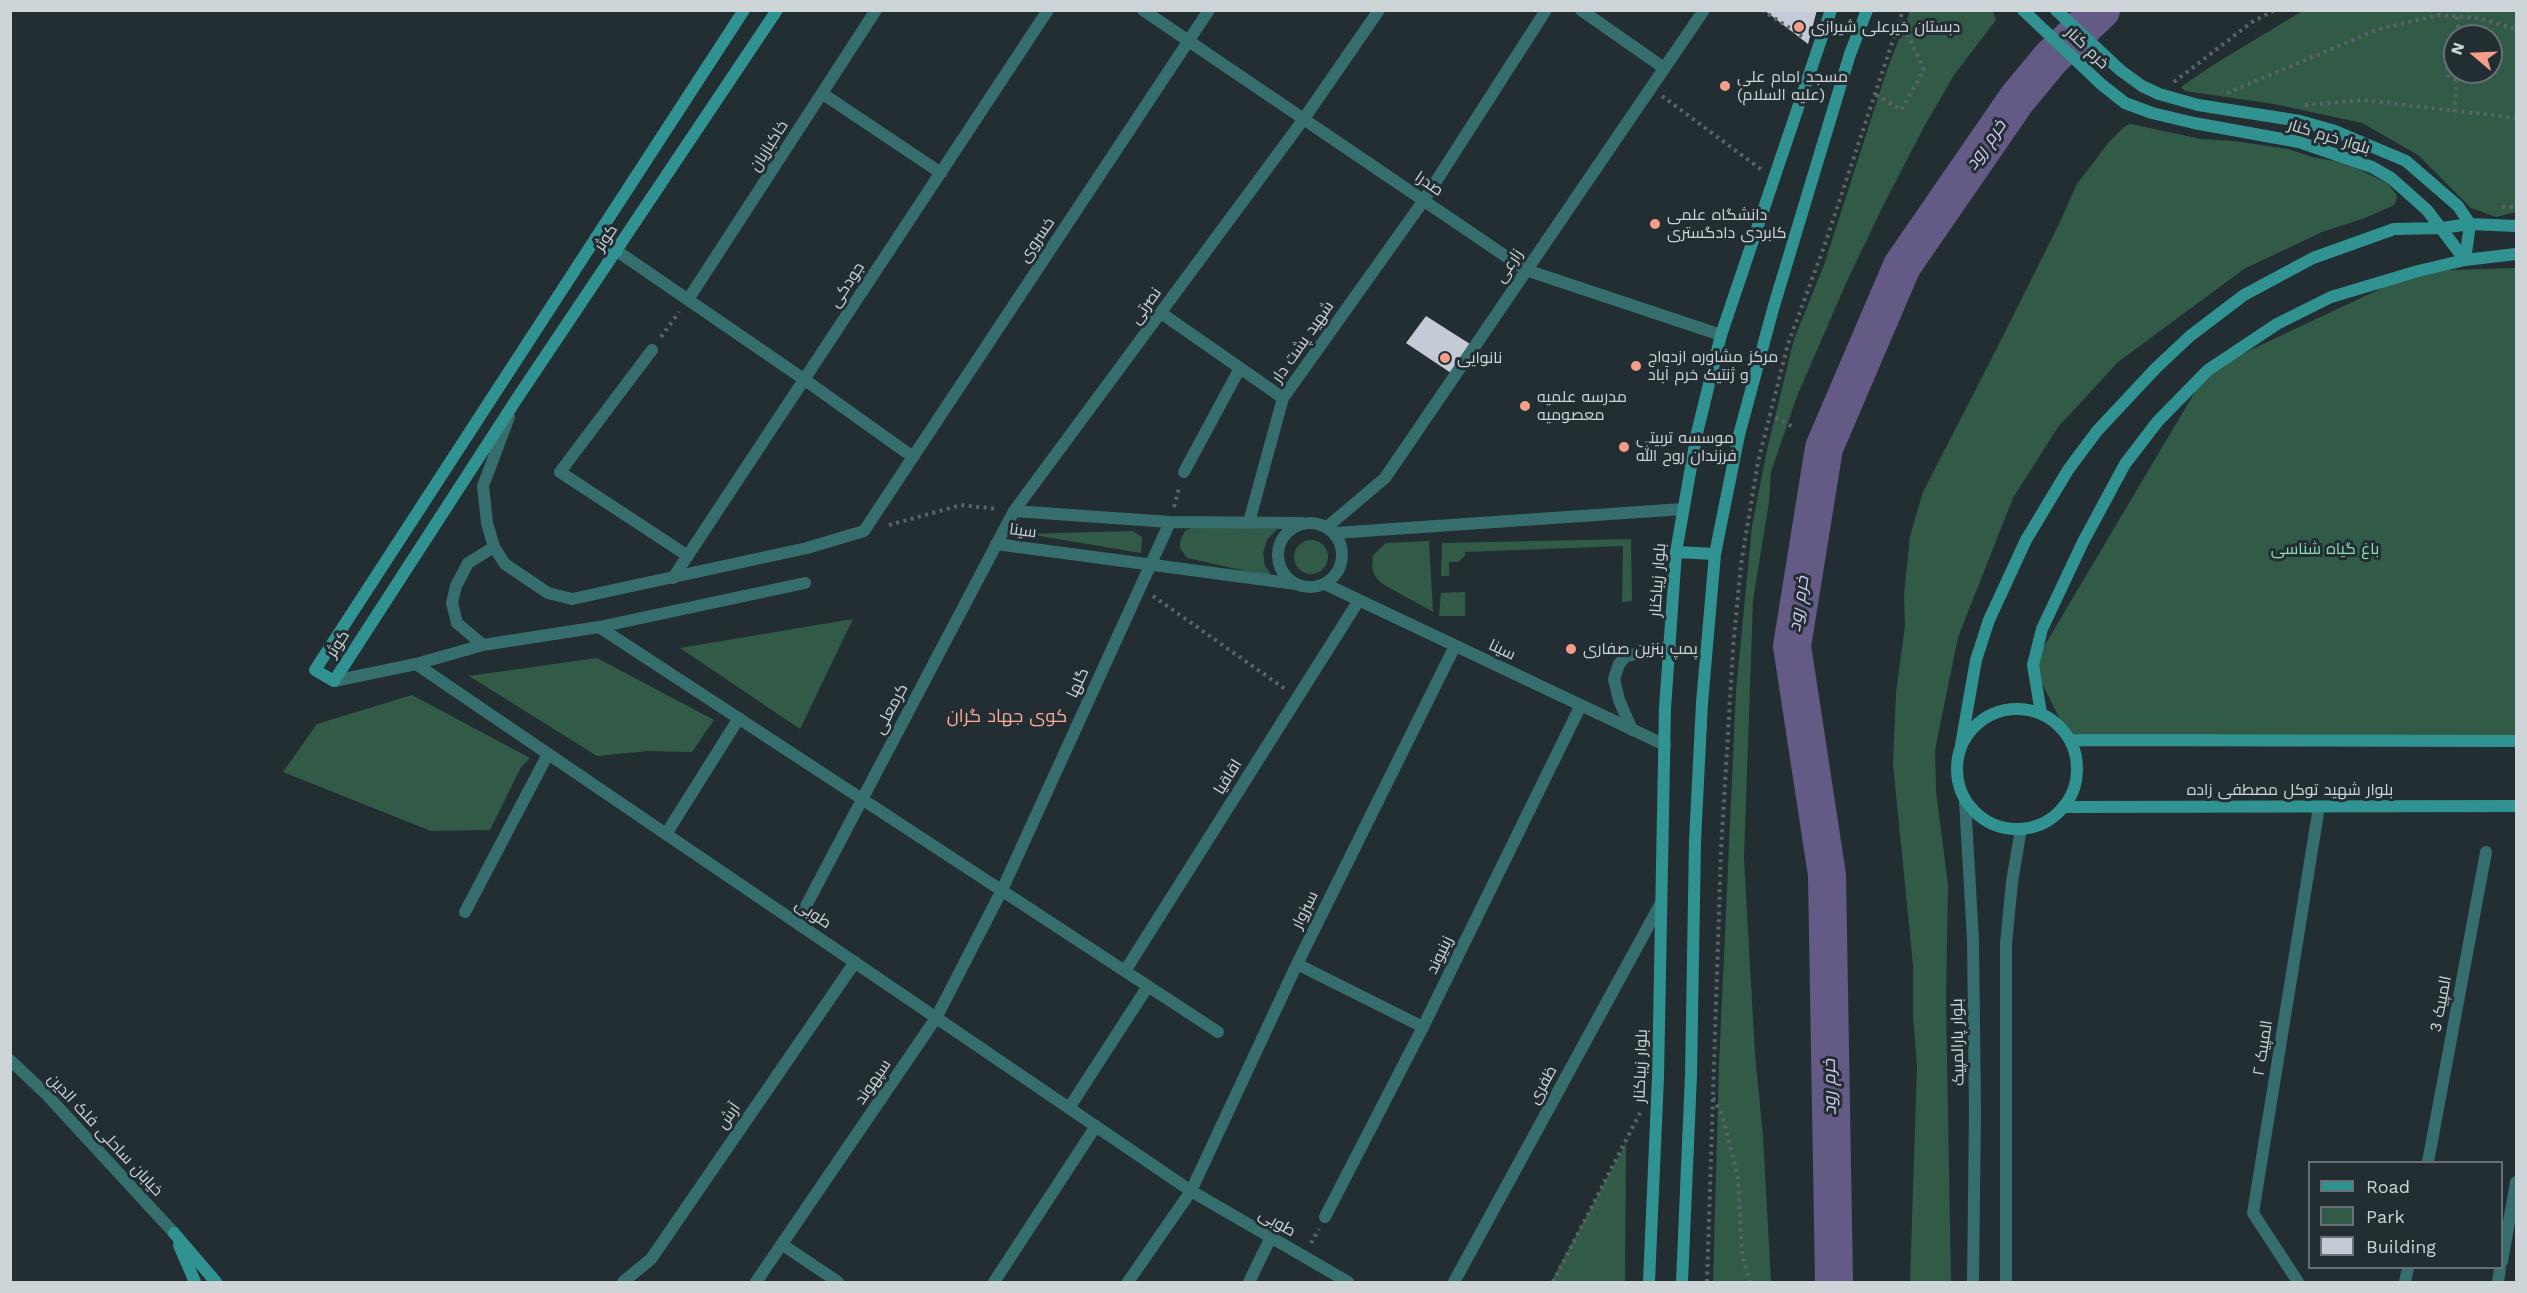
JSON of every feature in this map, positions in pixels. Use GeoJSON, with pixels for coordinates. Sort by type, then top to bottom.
{"type":"FeatureCollection","features":[{"type":"Feature","properties":{"kind":"main road","name":"کوثر"},"geometry":{"type":"LineString","coordinates":[[744,10],[315,670],[334,681],[516,400],[777,10]]}},
{"type":"Feature","properties":{"kind":"main road","name":"بلوار زیباکنار"},"geometry":{"type":"LineString","coordinates":[[1649,1282],[1658,1077],[1665,745],[1676,552],[1697,433],[1721,335],[1831,10]]}},
{"type":"Feature","properties":{"kind":"main road"},"geometry":{"type":"LineString","coordinates":[[1682,1282],[1691,1075],[1695,840],[1702,703],[1716,554],[1739,435],[1773,309],[1850,54],[1867,10]]}},
{"type":"Feature","properties":{"kind":"main road"},"geometry":{"type":"LineString","coordinates":[[1850,54],[1875,10]]}},
{"type":"Feature","properties":{"kind":"main road","name":"بلوار خرم کنار"},"geometry":{"type":"LineString","coordinates":[[2056,10],[2120,70],[2142,86],[2159,94],[2198,105],[2300,121],[2376,147],[2406,161],[2432,182],[2458,206],[2470,224]]}},
{"type":"Feature","properties":{"kind":"main road","name":"خرم کنار"},"geometry":{"type":"LineString","coordinates":[[2025,11],[2101,84]]}},
{"type":"Feature","properties":{"kind":"main road","name":"بلوار خرم کنار"},"geometry":{"type":"LineString","coordinates":[[2101,84],[2125,103],[2151,113],[2299,142],[2372,167],[2391,178],[2427,210],[2465,260]]}},
{"type":"Feature","properties":{"kind":"main road"},"geometry":{"type":"LineString","coordinates":[[2465,260],[2470,224]]}},
{"type":"Feature","properties":{"kind":"main road"},"geometry":{"type":"LineString","coordinates":[[1961,745],[1971,729],[1986,717],[2003,710],[2022,708],[2041,713],[2058,724],[2070,740],[2076,758],[2077,775],[2072,792],[2063,807],[2049,820],[2031,828],[2020,829],[1994,825],[1977,815],[1965,801],[1958,783],[1956,764],[1976,660],[1989,620],[2026,540],[2068,471],[2097,431],[2190,336],[2244,295],[2313,258],[2355,242],[2394,229],[2442,228],[2470,224],[2517,226]]}},
{"type":"Feature","properties":{"kind":"main road"},"geometry":{"type":"LineString","coordinates":[[596,237],[617,251]]}},
{"type":"Feature","properties":{"kind":"main road"},"geometry":{"type":"LineString","coordinates":[[2041,713],[2033,665],[2042,629],[2083,542],[2125,464],[2157,421],[2208,370],[2277,324],[2331,297],[2418,271],[2465,260],[2517,254]]}},
{"type":"Feature","properties":{"kind":"main road"},"geometry":{"type":"LineString","coordinates":[[1676,552],[1716,554]]}},
{"type":"Feature","properties":{"kind":"main road"},"geometry":{"type":"LineString","coordinates":[[2070,740],[2517,741]]}},
{"type":"Feature","properties":{"kind":"main road","name":"بلوار شهید توکل مصطفی زاده"},"geometry":{"type":"LineString","coordinates":[[2063,807],[2517,806]]}},
{"type":"Feature","properties":{"kind":"main road"},"geometry":{"type":"LineString","coordinates":[[174,1233],[195,1282]]}},
{"type":"Feature","properties":{"kind":"main road"},"geometry":{"type":"LineString","coordinates":[[174,1233],[216,1282]]}},
{"type":"Feature","properties":{"kind":"street","name":"خاکبازیان"},"geometry":{"type":"LineString","coordinates":[[689,298],[876,10]]}},
{"type":"Feature","properties":{"kind":"street","name":"جودکی"},"geometry":{"type":"LineString","coordinates":[[673,578],[1048,10]]}},
{"type":"Feature","properties":{"kind":"street","name":"صدرا"},"geometry":{"type":"LineString","coordinates":[[1143,10],[1526,270],[1721,335]]}},
{"type":"Feature","properties":{"kind":"street","name":"خسروی"},"geometry":{"type":"LineString","coordinates":[[864,531],[1209,10]]}},
{"type":"Feature","properties":{"kind":"street","name":"نصرتی"},"geometry":{"type":"LineString","coordinates":[[1014,511],[1303,120],[1379,10]]}},
{"type":"Feature","properties":{"kind":"street","name":"شهید پشت دار"},"geometry":{"type":"LineString","coordinates":[[1250,522],[1283,398],[1424,200],[1546,10]]}},
{"type":"Feature","properties":{"kind":"street"},"geometry":{"type":"LineString","coordinates":[[1581,10],[1664,68]]}},
{"type":"Feature","properties":{"kind":"street","name":"زارعی"},"geometry":{"type":"LineString","coordinates":[[1331,530],[1385,478],[1704,10]]}},
{"type":"Feature","properties":{"kind":"street"},"geometry":{"type":"LineString","coordinates":[[823,94],[941,173]]}},
{"type":"Feature","properties":{"kind":"street"},"geometry":{"type":"LineString","coordinates":[[617,251],[689,298],[913,457]]}},
{"type":"Feature","properties":{"kind":"street"},"geometry":{"type":"LineString","coordinates":[[1161,313],[1283,398]]}},
{"type":"Feature","properties":{"kind":"street"},"geometry":{"type":"LineString","coordinates":[[652,350],[560,472],[688,556]]}},
{"type":"Feature","properties":{"kind":"street"},"geometry":{"type":"LineString","coordinates":[[1184,472],[1240,368]]}},
{"type":"Feature","properties":{"kind":"street"},"geometry":{"type":"LineString","coordinates":[[516,400],[483,486],[487,523],[494,547],[506,564],[548,593],[572,599],[807,548],[864,531]]}},
{"type":"Feature","properties":{"kind":"street"},"geometry":{"type":"LineString","coordinates":[[1331,530],[1683,509]]}},
{"type":"Feature","properties":{"kind":"street"},"geometry":{"type":"LineString","coordinates":[[1014,511],[1170,522],[1316,522],[1331,530],[1341,544],[1343,555],[1334,577],[1324,584],[1311,588],[1296,584],[1285,576],[1279,564],[1278,551],[1282,538],[1291,528],[1303,523]]}},
{"type":"Feature","properties":{"kind":"street","name":"کرمعلی"},"geometry":{"type":"LineString","coordinates":[[797,923],[1014,511]]}},
{"type":"Feature","properties":{"kind":"street","name":"گلها"},"geometry":{"type":"LineString","coordinates":[[1002,890],[1170,522]]}},
{"type":"Feature","properties":{"kind":"street","name":"سینا"},"geometry":{"type":"LineString","coordinates":[[996,544],[1296,584]]}},
{"type":"Feature","properties":{"kind":"street"},"geometry":{"type":"LineString","coordinates":[[483,645],[457,623],[452,603],[456,586],[468,564],[494,547]]}},
{"type":"Feature","properties":{"kind":"street"},"geometry":{"type":"LineString","coordinates":[[334,681],[416,664],[483,645],[599,627],[806,583]]}},
{"type":"Feature","properties":{"kind":"street","name":"سینا"},"geometry":{"type":"LineString","coordinates":[[1324,584],[1665,745]]}},
{"type":"Feature","properties":{"kind":"street","name":"اقاقیا"},"geometry":{"type":"LineString","coordinates":[[1125,971],[1359,600]]}},
{"type":"Feature","properties":{"kind":"street"},"geometry":{"type":"LineString","coordinates":[[599,627],[1218,1032]]}},
{"type":"Feature","properties":{"kind":"street","name":"سبزوار"},"geometry":{"type":"LineString","coordinates":[[1191,1191],[1297,964],[1455,646]]}},
{"type":"Feature","properties":{"kind":"street"},"geometry":{"type":"LineString","coordinates":[[1632,729],[1619,700],[1614,680],[1618,664],[1626,656],[1670,647]]}},
{"type":"Feature","properties":{"kind":"street","name":"طوبی"},"geometry":{"type":"LineString","coordinates":[[416,664],[1191,1191],[1270,1239],[1348,1282]]}},
{"type":"Feature","properties":{"kind":"street","name":"زینیوند"},"geometry":{"type":"LineString","coordinates":[[1325,1217],[1423,1027],[1581,705]]}},
{"type":"Feature","properties":{"kind":"street"},"geometry":{"type":"LineString","coordinates":[[666,834],[739,718]]}},
{"type":"Feature","properties":{"kind":"street"},"geometry":{"type":"LineString","coordinates":[[465,912],[548,754]]}},
{"type":"Feature","properties":{"kind":"street","name":"بلوار پارالمپیک"},"geometry":{"type":"LineString","coordinates":[[1965,801],[1973,940],[1975,1111],[1973,1282]]}},
{"type":"Feature","properties":{"kind":"street","name":"المپیک ۲"},"geometry":{"type":"LineString","coordinates":[[2298,1282],[2253,1213],[2319,807]]}},
{"type":"Feature","properties":{"kind":"street"},"geometry":{"type":"LineString","coordinates":[[2006,1282],[2006,944],[2020,829]]}},
{"type":"Feature","properties":{"kind":"street","name":"المپیک 3"},"geometry":{"type":"LineString","coordinates":[[2428,1161],[2486,852]]}},
{"type":"Feature","properties":{"kind":"street","name":"سپهوند"},"geometry":{"type":"LineString","coordinates":[[756,1282],[936,1018],[1002,890]]}},
{"type":"Feature","properties":{"kind":"street","name":"ظفری"},"geometry":{"type":"LineString","coordinates":[[1454,1282],[1661,903]]}},
{"type":"Feature","properties":{"kind":"street","name":"آرش"},"geometry":{"type":"LineString","coordinates":[[623,1282],[651,1259],[855,963]]}},
{"type":"Feature","properties":{"kind":"street"},"geometry":{"type":"LineString","coordinates":[[1297,964],[1423,1027]]}},
{"type":"Feature","properties":{"kind":"street"},"geometry":{"type":"LineString","coordinates":[[1069,1108],[1148,986]]}},
{"type":"Feature","properties":{"kind":"street","name":"خیابان ساحلی فلک الدین"},"geometry":{"type":"LineString","coordinates":[[10,1060],[46,1094],[174,1233]]}},
{"type":"Feature","properties":{"kind":"street"},"geometry":{"type":"LineString","coordinates":[[994,1282],[1096,1126]]}},
{"type":"Feature","properties":{"kind":"street"},"geometry":{"type":"LineString","coordinates":[[2503,1257],[2517,1182]]}},
{"type":"Feature","properties":{"kind":"street"},"geometry":{"type":"LineString","coordinates":[[1128,1282],[1191,1191]]}},
{"type":"Feature","properties":{"kind":"street"},"geometry":{"type":"LineString","coordinates":[[1249,1282],[1270,1239]]}},
{"type":"Feature","properties":{"kind":"street"},"geometry":{"type":"LineString","coordinates":[[783,1245],[838,1282]]}},
{"type":"Feature","properties":{"kind":"path"},"geometry":{"type":"LineString","coordinates":[[1761,10],[1819,47]]}},
{"type":"Feature","properties":{"kind":"path"},"geometry":{"type":"LineString","coordinates":[[1707,1282],[1722,840],[1733,649],[1741,564],[1758,462],[1788,344],[1876,95],[1903,10]]}},
{"type":"Feature","properties":{"kind":"path"},"geometry":{"type":"LineString","coordinates":[[2159,94],[2252,22],[2275,10]]}},
{"type":"Feature","properties":{"kind":"path"},"geometry":{"type":"LineString","coordinates":[[2198,105],[2379,29],[2440,15],[2478,18],[2517,29]]}},
{"type":"Feature","properties":{"kind":"path"},"geometry":{"type":"LineString","coordinates":[[2457,17],[2458,24]]}},
{"type":"Feature","properties":{"kind":"path"},"geometry":{"type":"LineString","coordinates":[[1876,95],[1901,110],[1924,70],[1901,19]]}},
{"type":"Feature","properties":{"kind":"path"},"geometry":{"type":"LineString","coordinates":[[2454,112],[2457,84]]}},
{"type":"Feature","properties":{"kind":"path"},"geometry":{"type":"LineString","coordinates":[[1650,88],[1773,178]]}},
{"type":"Feature","properties":{"kind":"path"},"geometry":{"type":"LineString","coordinates":[[2300,106],[2364,100],[2517,118]]}},
{"type":"Feature","properties":{"kind":"path"},"geometry":{"type":"LineString","coordinates":[[652,350],[689,298]]}},
{"type":"Feature","properties":{"kind":"path"},"geometry":{"type":"LineString","coordinates":[[1769,414],[1795,428]]}},
{"type":"Feature","properties":{"kind":"path"},"geometry":{"type":"LineString","coordinates":[[1170,522],[1184,472]]}},
{"type":"Feature","properties":{"kind":"path"},"geometry":{"type":"LineString","coordinates":[[864,531],[962,505],[1014,511]]}},
{"type":"Feature","properties":{"kind":"path"},"geometry":{"type":"LineString","coordinates":[[1140,587],[1298,698]]}},
{"type":"Feature","properties":{"kind":"path"},"geometry":{"type":"LineString","coordinates":[[1713,1097],[1722,1115],[1738,1177],[1742,1255],[1750,1282]]}},
{"type":"Feature","properties":{"kind":"path"},"geometry":{"type":"LineString","coordinates":[[1553,1282],[1642,1108]]}},
{"type":"Feature","properties":{"kind":"path"},"geometry":{"type":"LineString","coordinates":[[1304,1257],[1325,1217]]}},
{"type":"Feature","properties":{"kind":"green space"},"geometry":{"type":"Polygon","coordinates":[[[2304,10],[2516,11],[2516,212],[2496,217],[2471,208],[2418,155],[2362,123],[2274,104],[2185,91],[2181,87],[2304,10]]]}},
{"type":"Feature","properties":{"kind":"green space"},"geometry":{"type":"Polygon","coordinates":[[[1910,11],[1989,11],[1993,12],[1996,20],[1954,75],[1884,204],[1847,281],[1797,396],[1771,472],[1769,502],[1753,600],[1744,858],[1771,1282],[1713,1282],[1719,1065],[1736,691],[1752,526],[1767,450],[1794,339],[1824,265],[1887,70],[1910,11]]]}},
{"type":"Feature","properties":{"kind":"green space"},"geometry":{"type":"Polygon","coordinates":[[[2131,124],[2201,139],[2288,149],[2312,157],[2346,163],[2387,183],[2397,195],[2396,201],[2394,205],[2365,218],[2322,232],[2244,269],[2118,362],[2058,427],[2013,498],[1958,637],[1935,750],[1936,791],[1948,885],[1946,1001],[1951,1282],[1910,1282],[1917,1067],[1913,1015],[1913,965],[1893,764],[1896,693],[1905,626],[1904,594],[1910,536],[1923,492],[2077,184],[2109,142],[2125,126],[2131,124]]]}},
{"type":"Feature","properties":{"kind":"green space","name":"باغ گیاه شناسی"},"geometry":{"type":"Polygon","coordinates":[[[2516,268],[2516,739],[2070,740],[2033,665],[2208,370],[2418,271],[2516,268]]]}},
{"type":"Feature","properties":{"kind":"green space"},"geometry":{"type":"Polygon","coordinates":[[[1195,526],[1277,529],[1267,540],[1263,553],[1265,566],[1273,577],[1187,558],[1180,548],[1180,541],[1185,531],[1195,526]]]}},
{"type":"Feature","properties":{"kind":"green space"},"geometry":{"type":"Polygon","coordinates":[[[1133,531],[1142,537],[1141,553],[1028,534],[1133,531]]]}},
{"type":"Feature","properties":{"kind":"green space"},"geometry":{"type":"Polygon","coordinates":[[[1631,539],[1632,601],[1622,602],[1623,546],[1465,552],[1465,556],[1458,562],[1449,562],[1449,576],[1441,576],[1442,543],[1631,539]]]}},
{"type":"Feature","properties":{"kind":"green space"},"geometry":{"type":"Polygon","coordinates":[[[1311,540],[1323,545],[1328,557],[1323,569],[1311,574],[1299,569],[1294,557],[1299,545],[1311,540]]]}},
{"type":"Feature","properties":{"kind":"green space"},"geometry":{"type":"Polygon","coordinates":[[[1429,541],[1433,612],[1381,583],[1372,567],[1373,555],[1386,543],[1429,541]]]}},
{"type":"Feature","properties":{"kind":"green space"},"geometry":{"type":"Polygon","coordinates":[[[1465,592],[1465,616],[1439,616],[1441,593],[1465,592]]]}},
{"type":"Feature","properties":{"kind":"green space"},"geometry":{"type":"Polygon","coordinates":[[[853,619],[800,729],[680,648],[853,619]]]}},
{"type":"Feature","properties":{"kind":"green space"},"geometry":{"type":"Polygon","coordinates":[[[597,658],[714,720],[692,752],[648,751],[597,756],[469,676],[597,658]]]}},
{"type":"Feature","properties":{"kind":"green space"},"geometry":{"type":"Polygon","coordinates":[[[412,695],[530,758],[521,767],[490,830],[431,831],[283,772],[317,724],[412,695]]]}},
{"type":"Feature","properties":{"kind":"green space"},"geometry":{"type":"Polygon","coordinates":[[[1626,1143],[1625,1282],[1551,1282],[1626,1143]]]}},
{"type":"Feature","properties":{"kind":"building","name":"دبستان خیرعلی شیرازی"},"geometry":{"type":"Polygon","coordinates":[[[1764,10],[1817,10],[1808,44],[1764,10]]]}},
{"type":"Feature","properties":{"kind":"building","name":"نانوایی"},"geometry":{"type":"Polygon","coordinates":[[[1426,316],[1470,344],[1451,373],[1406,343],[1426,316]]]}},
{"type":"Feature","properties":{"kind":"waterway","name":"خرم رود"},"geometry":{"type":"LineString","coordinates":[[1834,1282],[1827,875],[1792,646],[1824,448],[1902,266],[2017,99],[2051,58],[2101,10]]}},
{"type":"Feature","properties":{"kind":"place","name":"دبستان خیرعلی شیرازی"},"geometry":{"type":"Point","coordinates":[1799,27]}},
{"type":"Feature","properties":{"kind":"place","name":"مسجد امام علی (علیه السلام)"},"geometry":{"type":"Point","coordinates":[1725,86]}},
{"type":"Feature","properties":{"kind":"place","name":"دانشگاه علمی کابردی دادگستری"},"geometry":{"type":"Point","coordinates":[1655,224]}},
{"type":"Feature","properties":{"kind":"place","name":"نانوایی"},"geometry":{"type":"Point","coordinates":[1445,358]}},
{"type":"Feature","properties":{"kind":"place","name":"مرکز مشاوره ازدواج و ژنتیک خرم آباد"},"geometry":{"type":"Point","coordinates":[1636,366]}},
{"type":"Feature","properties":{"kind":"place","name":"مدرسه علمیه معصومیه"},"geometry":{"type":"Point","coordinates":[1525,406]}},
{"type":"Feature","properties":{"kind":"place","name":"موسسه تربیتی فرزندان روح الله"},"geometry":{"type":"Point","coordinates":[1624,447]}},
{"type":"Feature","properties":{"kind":"place","name":"پمپ بنزین صفاری"},"geometry":{"type":"Point","coordinates":[1571,649]}},
{"type":"Feature","properties":{"kind":"district","name":"کوی جهاد گران"},"geometry":{"type":"Point","coordinates":[1007,717]}}]}
